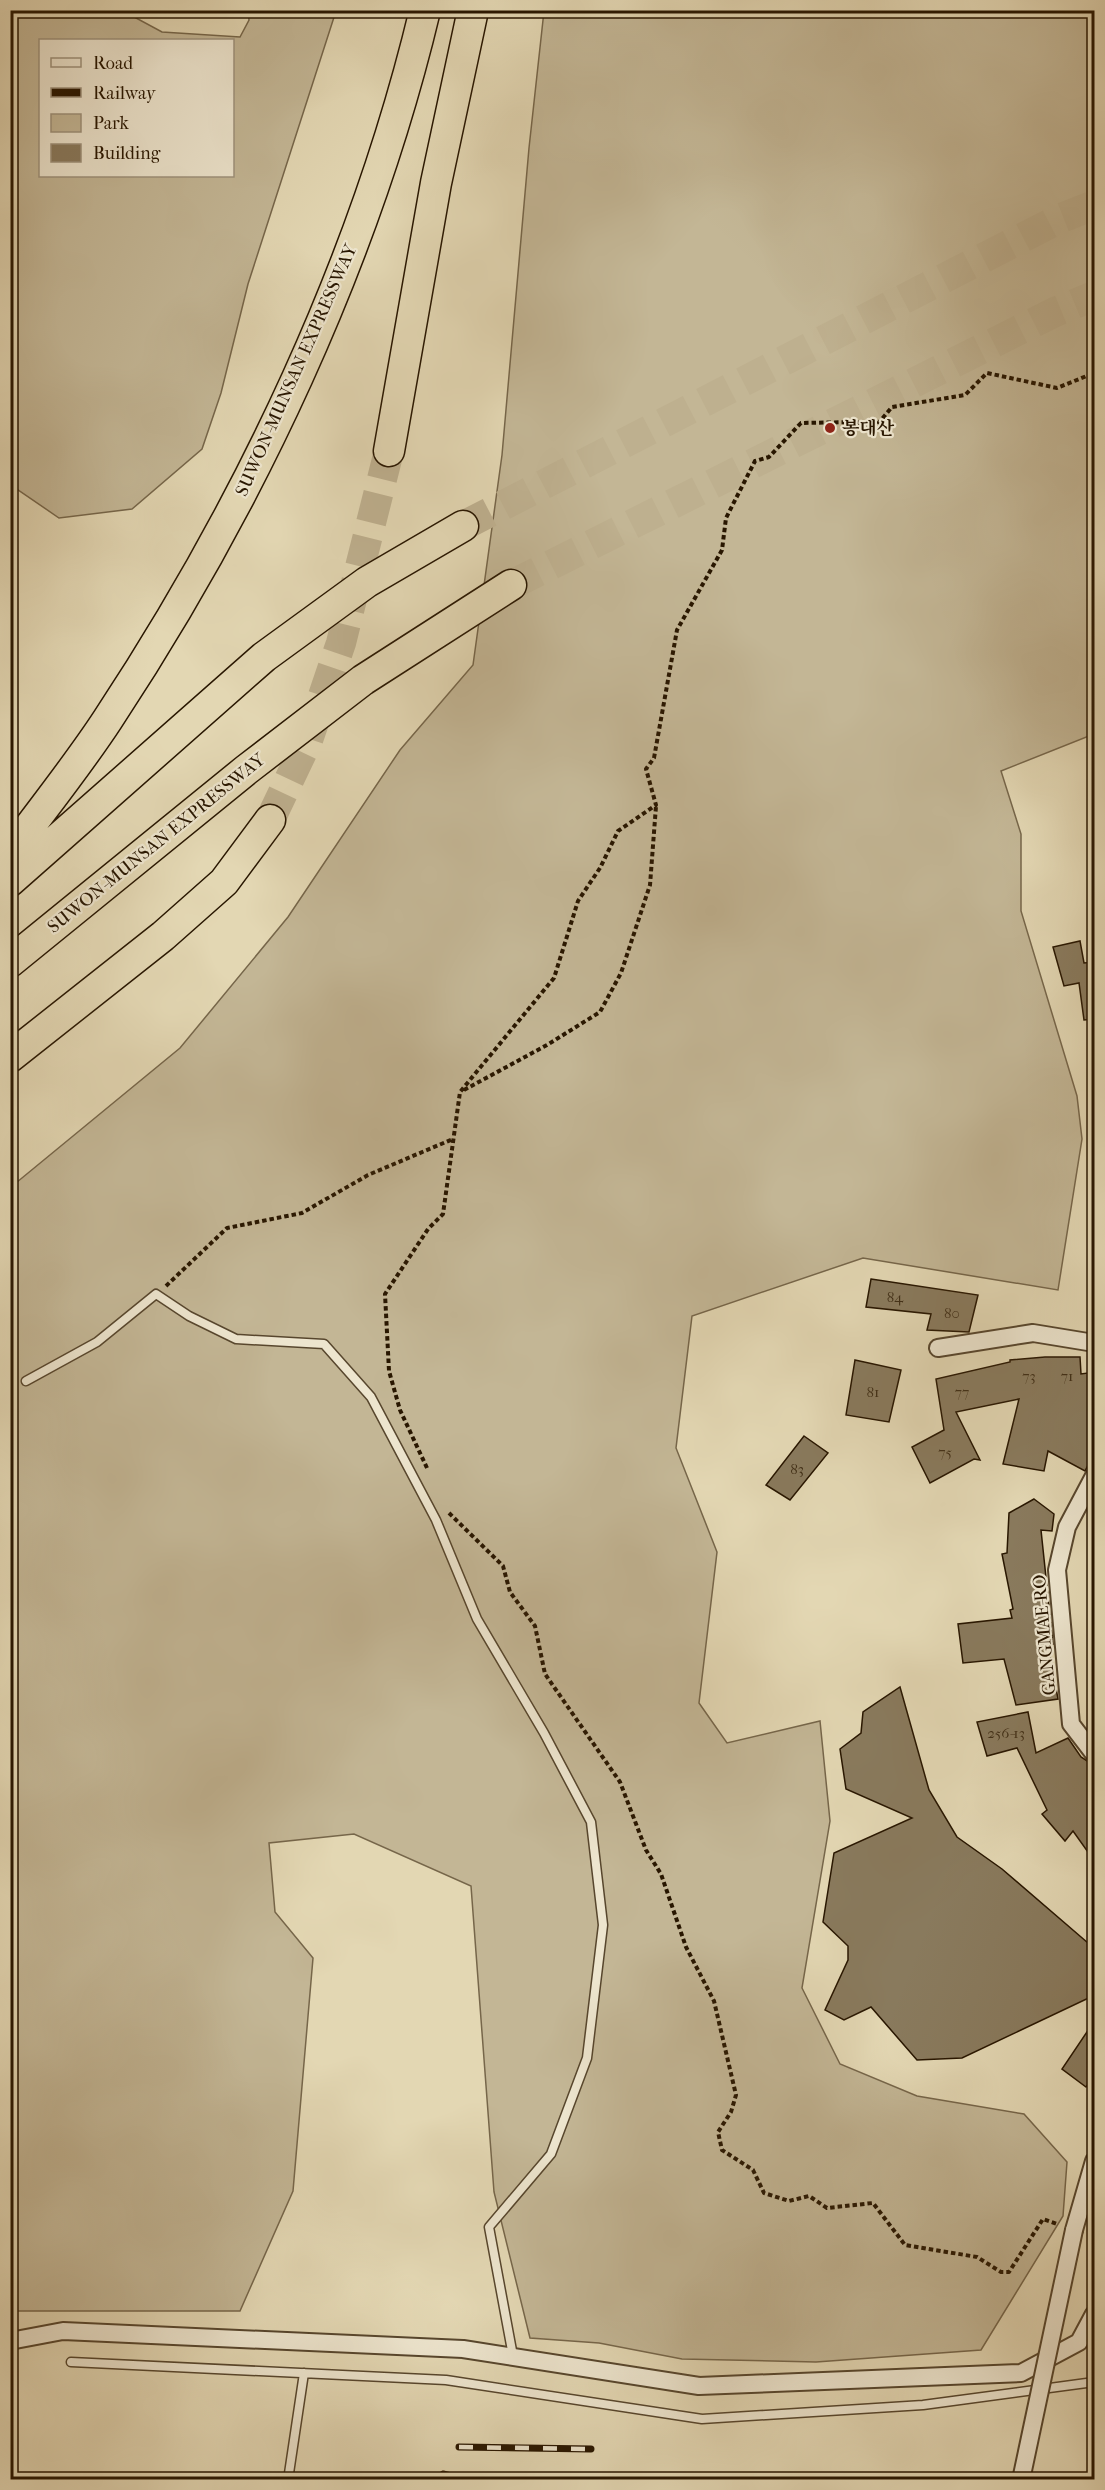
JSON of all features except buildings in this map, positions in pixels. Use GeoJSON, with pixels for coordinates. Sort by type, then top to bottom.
{"type":"FeatureCollection","features":[{"type":"Feature","properties":{"kind":"highway","name":"SUWON-MUNSAN EXPRESSWAY"},"geometry":{"type":"LineString","coordinates":[[10,853],[108,719],[194,578],[265,449],[348,261],[410,74],[425,10]]}},
{"type":"Feature","properties":{"kind":"highway"},"geometry":{"type":"LineString","coordinates":[[388,450],[436,183],[473,10]]}},
{"type":"Feature","properties":{"kind":"highway"},"geometry":{"type":"LineString","coordinates":[[10,881],[264,657],[367,582],[463,526]]}},
{"type":"Feature","properties":{"kind":"highway","name":"SUWON-MUNSAN EXPRESSWAY"},"geometry":{"type":"LineString","coordinates":[[10,962],[237,777],[363,680],[512,585]]}},
{"type":"Feature","properties":{"kind":"highway"},"geometry":{"type":"LineString","coordinates":[[10,1057],[163,936],[224,882],[270,820]]}},
{"type":"Feature","properties":{"kind":"street"},"geometry":{"type":"LineString","coordinates":[[938,1348],[1033,1333],[1095,1342]]}},
{"type":"Feature","properties":{"kind":"street","name":"GANGMAE-RO"},"geometry":{"type":"LineString","coordinates":[[1095,1476],[1067,1527],[1057,1570],[1071,1724],[1095,1754]]}},
{"type":"Feature","properties":{"kind":"street"},"geometry":{"type":"LineString","coordinates":[[1021,2480],[1074,2230],[1095,2161]]}},
{"type":"Feature","properties":{"kind":"street"},"geometry":{"type":"LineString","coordinates":[[10,2341],[63,2331],[463,2349],[699,2386],[1021,2373],[1079,2342],[1095,2314]]}},
{"type":"Feature","properties":{"kind":"lane"},"geometry":{"type":"LineString","coordinates":[[26,1381],[97,1342],[156,1294],[189,1316],[236,1339],[324,1344],[371,1397],[436,1520],[477,1619],[544,1733],[591,1822],[603,1925],[587,2058],[551,2154],[489,2227],[513,2356]]}},
{"type":"Feature","properties":{"kind":"lane"},"geometry":{"type":"LineString","coordinates":[[71,2362],[446,2380],[702,2418],[923,2405],[1095,2382]]}},
{"type":"Feature","properties":{"kind":"lane"},"geometry":{"type":"LineString","coordinates":[[288,2480],[304,2373]]}},
{"type":"Feature","properties":{"kind":"path"},"geometry":{"type":"LineString","coordinates":[[460,1092],[547,1045],[600,1012],[621,973],[650,885],[656,805],[646,769],[654,758],[677,630],[722,550],[726,518],[755,461],[769,457],[801,423],[855,422],[876,426],[892,407],[965,395],[987,372],[1057,388],[1095,373]]}},
{"type":"Feature","properties":{"kind":"path"},"geometry":{"type":"LineString","coordinates":[[429,1471],[400,1410],[389,1371],[385,1294],[428,1229],[442,1214],[460,1092],[554,978],[578,901],[600,868],[618,831],[656,805]]}},
{"type":"Feature","properties":{"kind":"path"},"geometry":{"type":"LineString","coordinates":[[156,1294],[227,1228],[302,1213],[368,1174],[453,1139]]}},
{"type":"Feature","properties":{"kind":"path"},"geometry":{"type":"LineString","coordinates":[[448,1511],[503,1566],[510,1592],[535,1626],[545,1674],[620,1782],[646,1850],[661,1874],[686,1947],[714,2001],[736,2095],[732,2112],[718,2132],[722,2150],[753,2170],[764,2193],[789,2201],[809,2196],[827,2208],[873,2203],[905,2245],[977,2257],[1000,2272],[1009,2272],[1043,2219],[1074,2230]]}},
{"type":"Feature","properties":{"kind":"green space"},"geometry":{"type":"Polygon","coordinates":[[[10,11],[125,12],[162,32],[240,37],[249,20],[248,11],[336,11],[248,284],[221,393],[202,449],[132,509],[59,518],[11,485],[10,11]]]}},
{"type":"Feature","properties":{"kind":"green space"},"geometry":{"type":"Polygon","coordinates":[[[544,11],[1094,11],[1094,734],[1001,771],[1021,834],[1021,911],[1077,1096],[1082,1139],[1058,1290],[863,1258],[692,1316],[676,1448],[717,1552],[699,1703],[727,1743],[820,1721],[830,1821],[802,1988],[840,2064],[917,2096],[1024,2114],[1067,2162],[1063,2216],[981,2350],[816,2362],[682,2359],[599,2343],[530,2338],[494,2192],[471,1886],[354,1834],[269,1843],[275,1912],[313,1958],[293,2191],[240,2311],[11,2311],[11,1187],[180,1048],[288,917],[400,750],[473,665],[502,455],[529,148],[544,11]]]}},
{"type":"Feature","properties":{"kind":"tunnel"},"geometry":{"type":"LineString","coordinates":[[463,526],[1059,219],[1094,205]]}},
{"type":"Feature","properties":{"kind":"tunnel"},"geometry":{"type":"LineString","coordinates":[[511,585],[1055,312],[1094,296]]}},
{"type":"Feature","properties":{"kind":"tunnel"},"geometry":{"type":"LineString","coordinates":[[270,820],[308,740],[341,643],[389,451]]}},
{"type":"Feature","properties":{"kind":"railway"},"geometry":{"type":"LineString","coordinates":[[459,2447],[591,2449]]}},
{"type":"Feature","properties":{"kind":"railway"},"geometry":{"type":"LineString","coordinates":[[443,2474],[466,2480]]}},
{"type":"Feature","properties":{"kind":"place","name":"봉대산"},"geometry":{"type":"Point","coordinates":[830,428]}}]}
